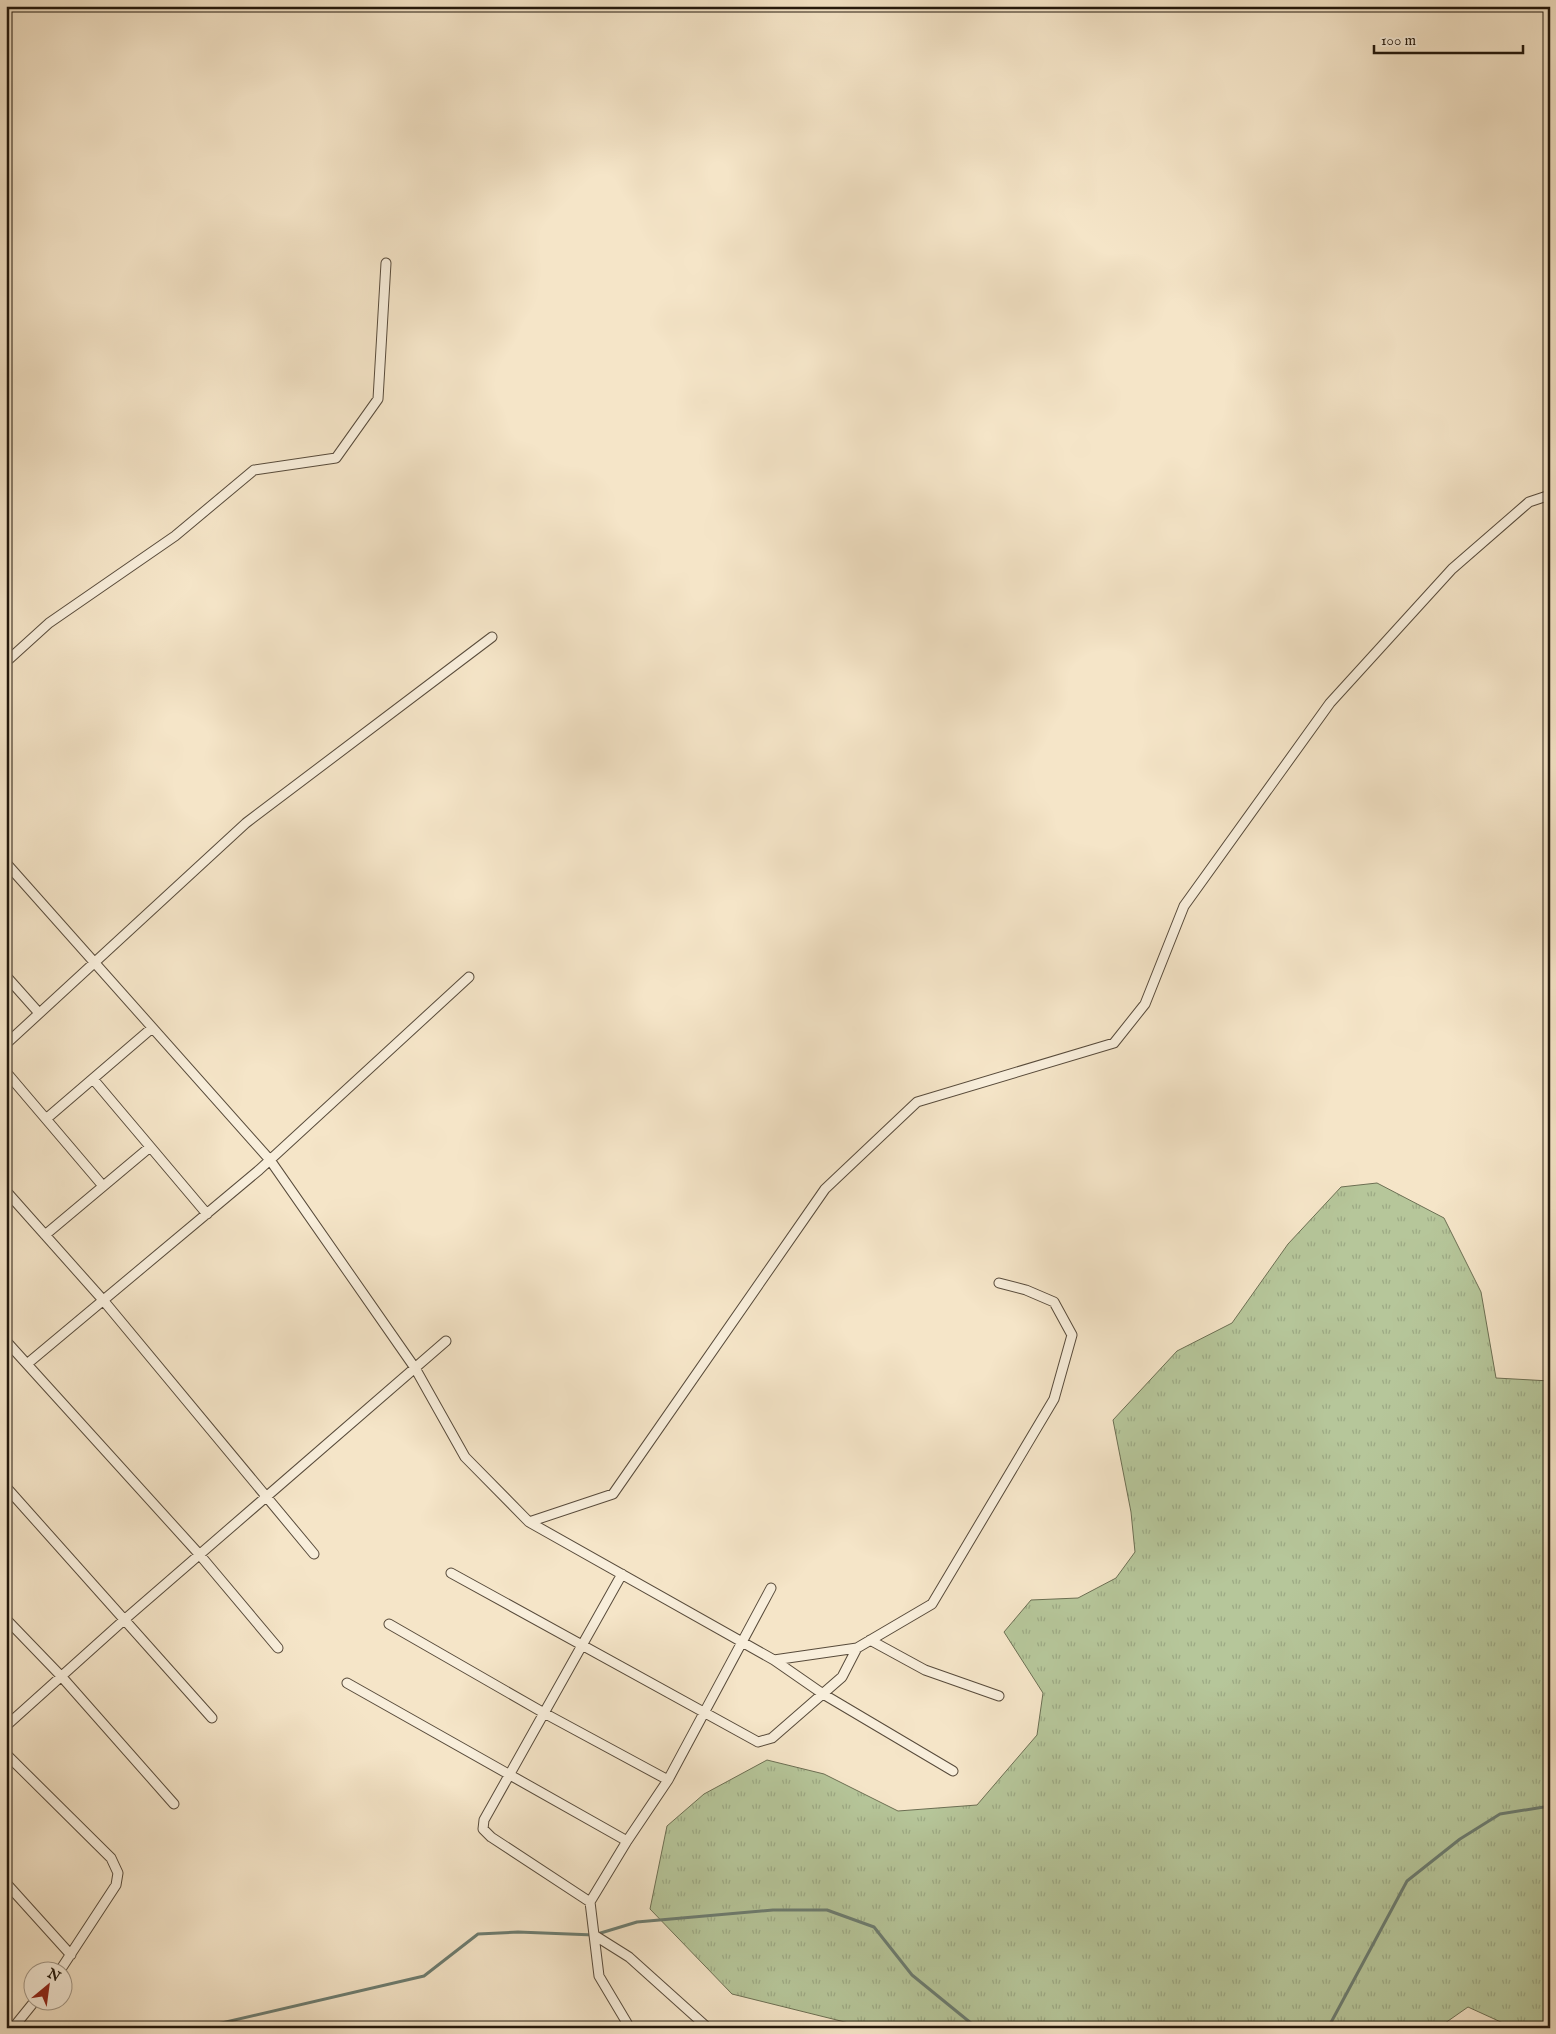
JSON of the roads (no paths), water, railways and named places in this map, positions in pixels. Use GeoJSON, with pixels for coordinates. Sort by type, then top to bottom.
{"type":"FeatureCollection","features":[{"type":"Feature","properties":{"kind":"street"},"geometry":{"type":"LineString","coordinates":[[6,662],[49,624],[175,536],[254,470],[336,458],[378,399],[386,263]]}},
{"type":"Feature","properties":{"kind":"street"},"geometry":{"type":"LineString","coordinates":[[529,1522],[613,1494],[825,1189],[917,1102],[1114,1043],[1146,1004],[1184,906],[1330,703],[1452,569],[1529,502],[1550,495]]}},
{"type":"Feature","properties":{"kind":"street"},"geometry":{"type":"LineString","coordinates":[[6,1044],[246,823],[492,637]]}},
{"type":"Feature","properties":{"kind":"street"},"geometry":{"type":"LineString","coordinates":[[6,863],[270,1160],[415,1368],[465,1457],[529,1522],[774,1660],[823,1694],[953,1771]]}},
{"type":"Feature","properties":{"kind":"street"},"geometry":{"type":"LineString","coordinates":[[6,976],[39,1014]]}},
{"type":"Feature","properties":{"kind":"street"},"geometry":{"type":"LineString","coordinates":[[27,1364],[270,1160],[469,977]]}},
{"type":"Feature","properties":{"kind":"street"},"geometry":{"type":"LineString","coordinates":[[46,1119],[152,1028]]}},
{"type":"Feature","properties":{"kind":"street"},"geometry":{"type":"LineString","coordinates":[[6,1072],[103,1186]]}},
{"type":"Feature","properties":{"kind":"street"},"geometry":{"type":"LineString","coordinates":[[93,1079],[207,1214]]}},
{"type":"Feature","properties":{"kind":"street"},"geometry":{"type":"LineString","coordinates":[[45,1235],[150,1147]]}},
{"type":"Feature","properties":{"kind":"street"},"geometry":{"type":"LineString","coordinates":[[6,1191],[103,1300],[314,1554]]}},
{"type":"Feature","properties":{"kind":"street"},"geometry":{"type":"LineString","coordinates":[[774,1660],[857,1648],[932,1604],[1054,1398],[1072,1335],[1054,1302],[1026,1290],[999,1283]]}},
{"type":"Feature","properties":{"kind":"street"},"geometry":{"type":"LineString","coordinates":[[6,1341],[199,1554],[278,1648]]}},
{"type":"Feature","properties":{"kind":"street"},"geometry":{"type":"LineString","coordinates":[[6,1726],[199,1554],[446,1341]]}},
{"type":"Feature","properties":{"kind":"street"},"geometry":{"type":"LineString","coordinates":[[6,1487],[212,1718]]}},
{"type":"Feature","properties":{"kind":"street"},"geometry":{"type":"LineString","coordinates":[[451,1573],[583,1644],[704,1714],[758,1742],[772,1738],[842,1677],[857,1648]]}},
{"type":"Feature","properties":{"kind":"street"},"geometry":{"type":"LineString","coordinates":[[590,1902],[491,1837],[483,1829],[484,1820],[622,1574]]}},
{"type":"Feature","properties":{"kind":"street"},"geometry":{"type":"LineString","coordinates":[[627,2028],[627,2023],[599,1976],[590,1902],[627,1841],[668,1780],[771,1588]]}},
{"type":"Feature","properties":{"kind":"street"},"geometry":{"type":"LineString","coordinates":[[6,1619],[61,1676],[174,1804]]}},
{"type":"Feature","properties":{"kind":"street"},"geometry":{"type":"LineString","coordinates":[[389,1624],[544,1713],[668,1780]]}},
{"type":"Feature","properties":{"kind":"street"},"geometry":{"type":"LineString","coordinates":[[870,1640],[925,1670],[999,1696]]}},
{"type":"Feature","properties":{"kind":"street"},"geometry":{"type":"LineString","coordinates":[[347,1683],[627,1841]]}},
{"type":"Feature","properties":{"kind":"street"},"geometry":{"type":"LineString","coordinates":[[6,1754],[111,1858],[118,1873],[116,1885],[66,1962]]}},
{"type":"Feature","properties":{"kind":"street"},"geometry":{"type":"LineString","coordinates":[[6,1883],[71,1955]]}},
{"type":"Feature","properties":{"kind":"street"},"geometry":{"type":"LineString","coordinates":[[594,1935],[629,1957],[708,2028]]}},
{"type":"Feature","properties":{"kind":"street"},"geometry":{"type":"LineString","coordinates":[[13,2028],[26,2012]]}},
{"type":"Feature","properties":{"kind":"waterway"},"geometry":{"type":"LineString","coordinates":[[1328,2028],[1407,1881],[1460,1839],[1500,1814],[1550,1806]]}},
{"type":"Feature","properties":{"kind":"waterway"},"geometry":{"type":"LineString","coordinates":[[200,2028],[424,1976],[478,1934],[518,1932],[594,1935],[637,1922],[773,1910],[827,1910],[874,1927],[912,1975],[977,2028]]}}]}
